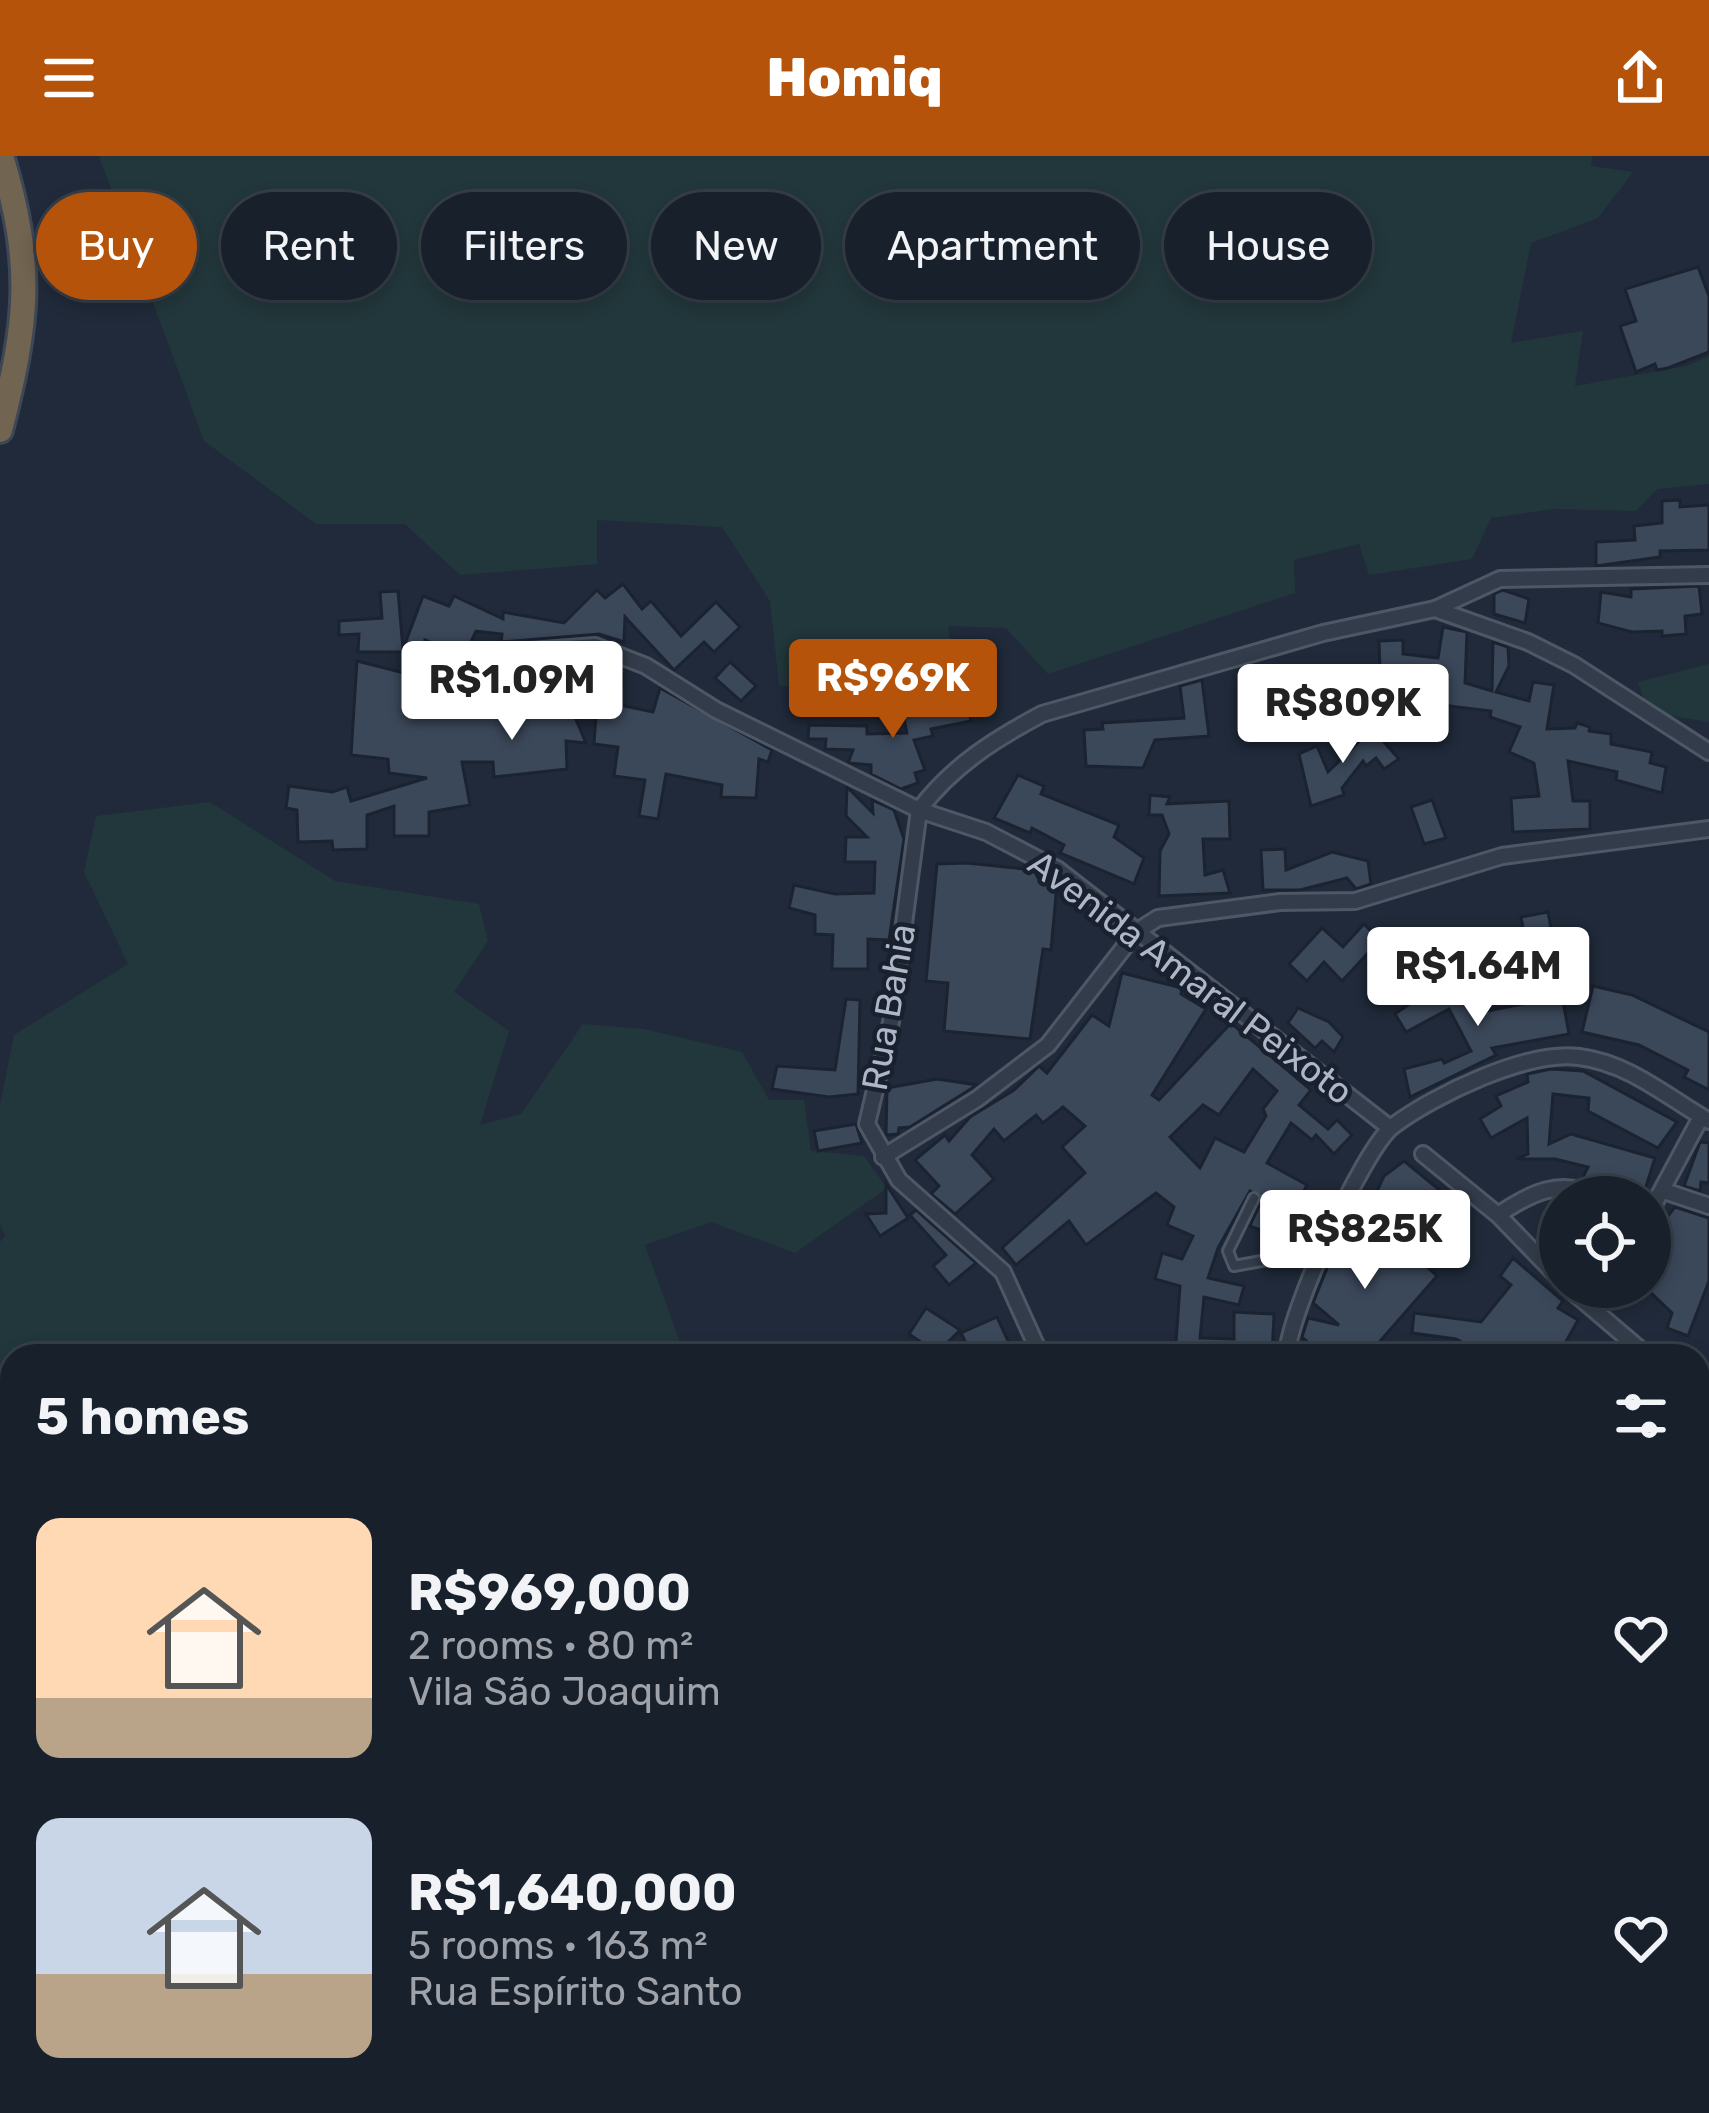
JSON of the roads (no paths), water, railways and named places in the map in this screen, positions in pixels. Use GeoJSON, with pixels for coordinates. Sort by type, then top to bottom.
{"type":"FeatureCollection","features":[{"type":"Feature","properties":{"kind":"highway"},"geometry":{"type":"LineString","coordinates":[[1,156],[22,226]]}},
{"type":"Feature","properties":{"kind":"highway"},"geometry":{"type":"LineString","coordinates":[[0,430],[20,354],[18,156]]}},
{"type":"Feature","properties":{"kind":"street"},"geometry":{"type":"LineString","coordinates":[[919,810],[956,768],[1042,714],[1323,632],[1435,609],[1500,578],[1709,574]]}},
{"type":"Feature","properties":{"kind":"street"},"geometry":{"type":"LineString","coordinates":[[1435,609],[1574,665],[1709,752]]}},
{"type":"Feature","properties":{"kind":"street","name":"Avenida Amaral Peixoto"},"geometry":{"type":"LineString","coordinates":[[414,660],[596,646],[646,666],[716,710],[919,810],[986,832],[1057,869],[1390,1127]]}},
{"type":"Feature","properties":{"kind":"street","name":"Rua Bahia"},"geometry":{"type":"LineString","coordinates":[[883,1156],[867,1124],[891,1022],[919,810]]}},
{"type":"Feature","properties":{"kind":"street"},"geometry":{"type":"LineString","coordinates":[[1036,1344],[1003,1272],[899,1180],[883,1156],[977,1100],[1048,1045],[1136,932],[1158,918],[1280,902],[1355,901],[1502,856],[1709,829]]}},
{"type":"Feature","properties":{"kind":"street"},"geometry":{"type":"LineString","coordinates":[[1289,1344],[1298,1303],[1390,1127],[1495,1072],[1531,1060],[1577,1056],[1629,1070],[1705,1119],[1671,1179]]}},
{"type":"Feature","properties":{"kind":"street"},"geometry":{"type":"LineString","coordinates":[[1423,1154],[1498,1215],[1539,1257]]}},
{"type":"Feature","properties":{"kind":"street"},"geometry":{"type":"LineString","coordinates":[[1498,1215],[1539,1192]]}},
{"type":"Feature","properties":{"kind":"street"},"geometry":{"type":"LineString","coordinates":[[1671,1193],[1709,1206]]}},
{"type":"Feature","properties":{"kind":"street"},"geometry":{"type":"LineString","coordinates":[[1592,1308],[1634,1344]]}},
{"type":"Feature","properties":{"kind":"lane"},"geometry":{"type":"LineString","coordinates":[[1254,1198],[1228,1251],[1234,1266],[1267,1260],[1347,1202]]}}]}
